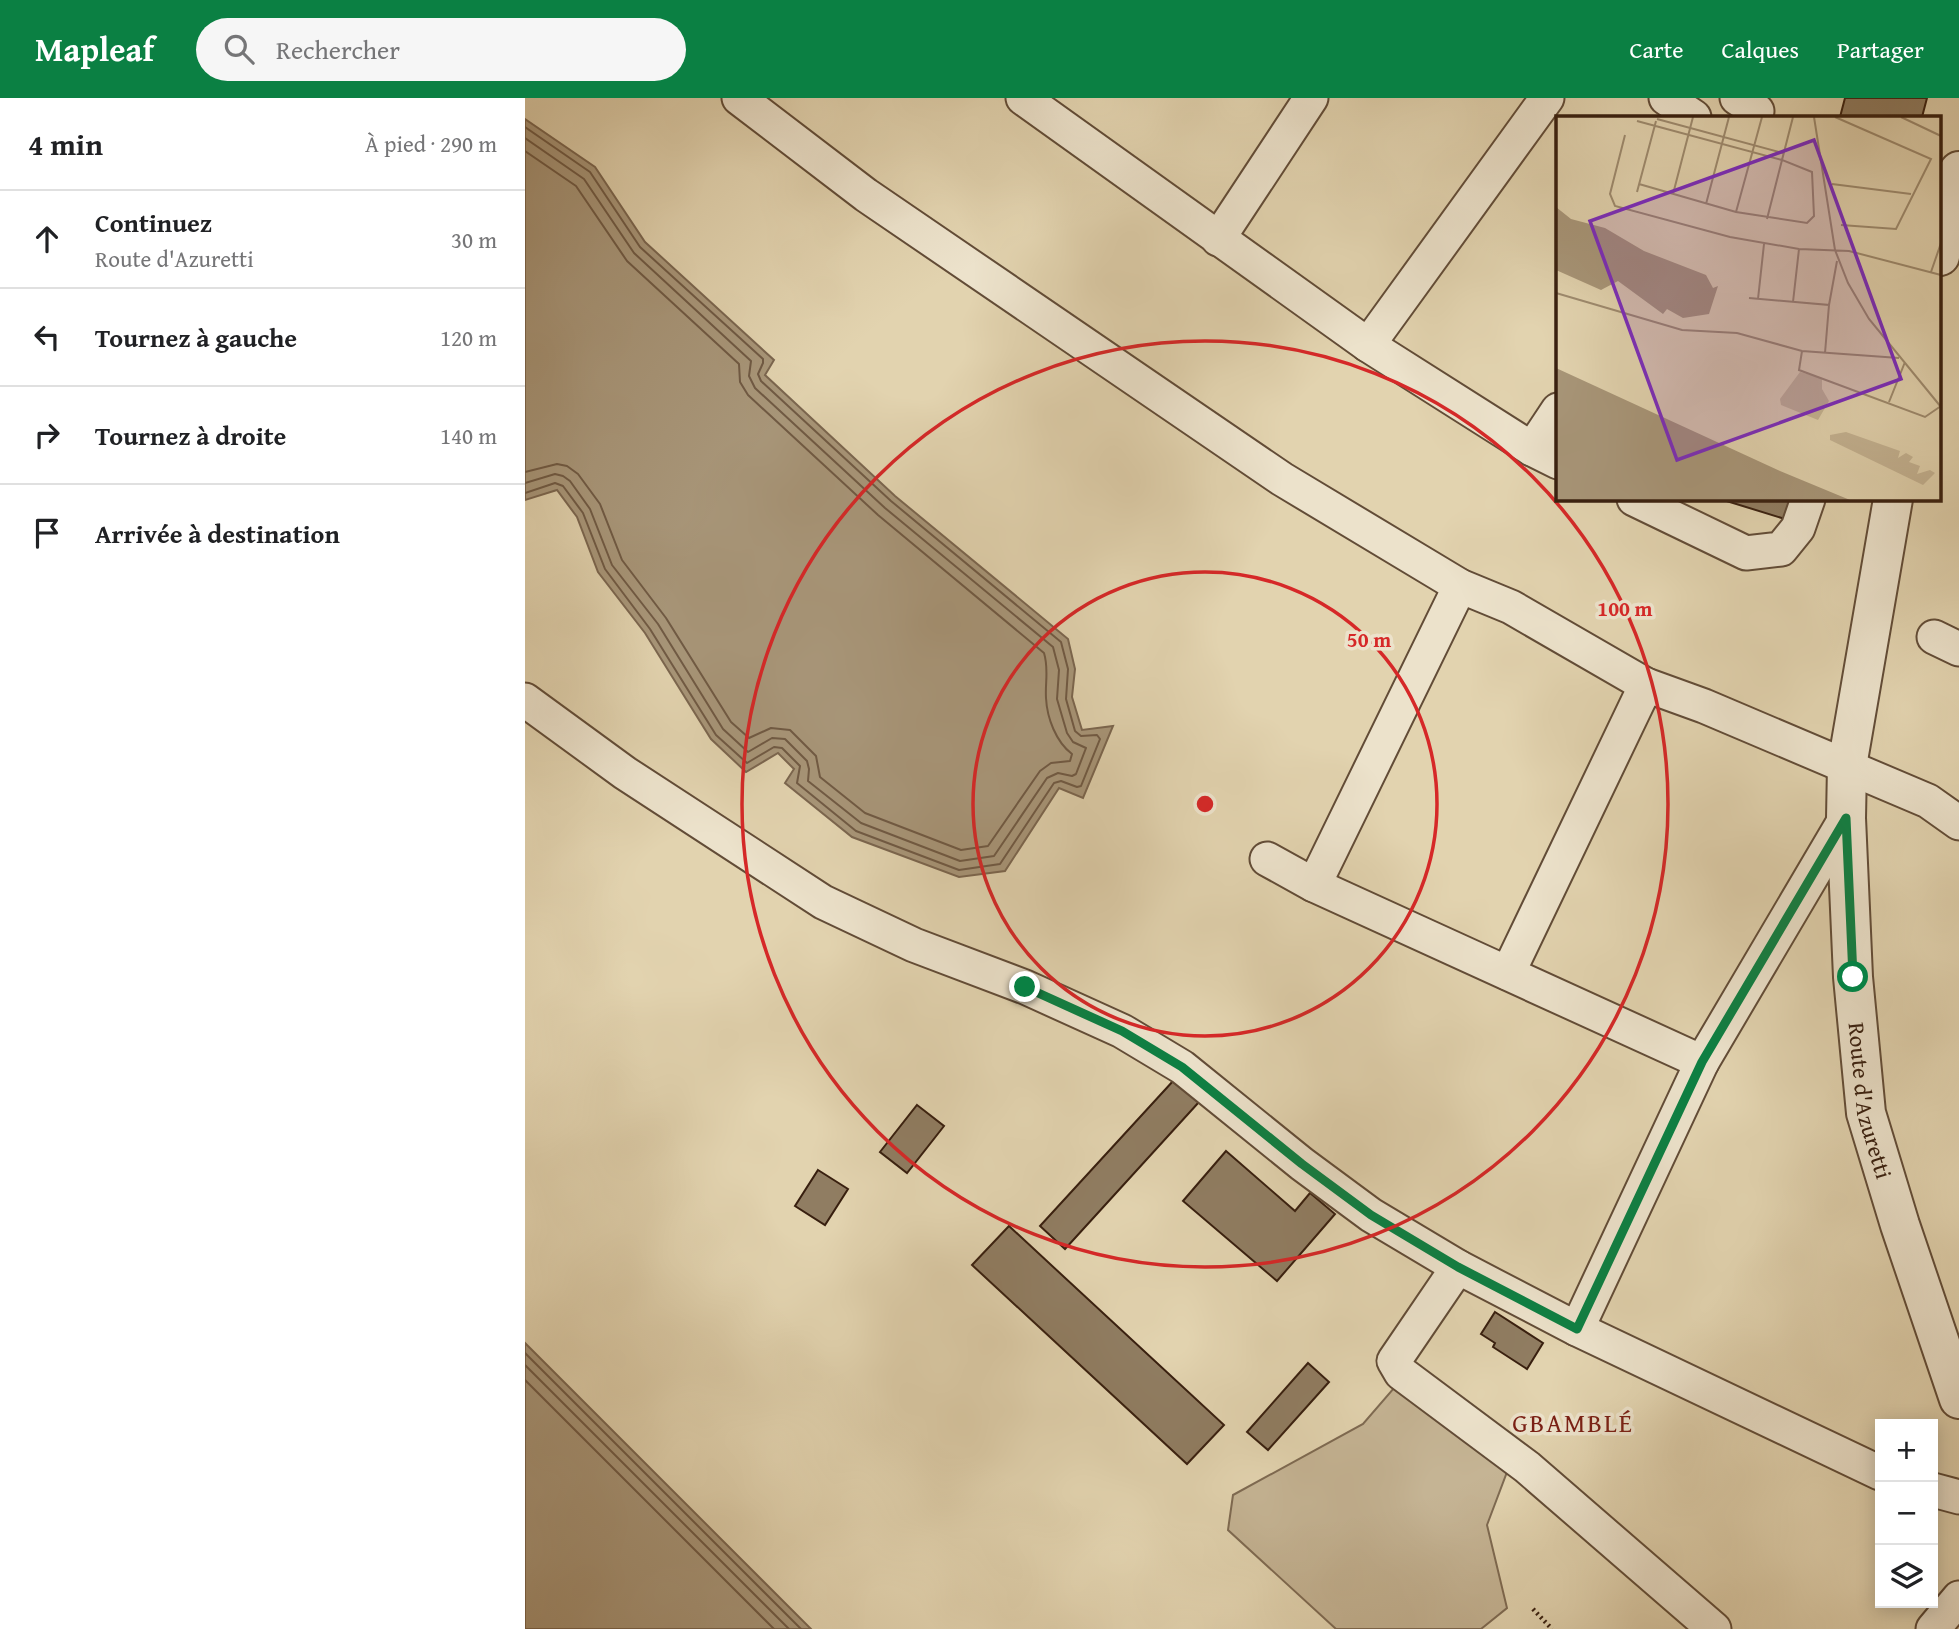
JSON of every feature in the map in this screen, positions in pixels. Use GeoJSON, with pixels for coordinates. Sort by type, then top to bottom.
{"type":"FeatureCollection","features":[{"type":"Feature","properties":{"kind":"street"},"geometry":{"type":"LineString","coordinates":[[739,98],[866,195],[1282,479],[1460,586],[1511,607],[1646,685],[1703,706],[1928,801],[1959,823]]}},
{"type":"Feature","properties":{"kind":"street"},"geometry":{"type":"LineString","coordinates":[[1023,98],[1057,108],[1218,239],[1368,345],[1545,456],[1556,417]]}},
{"type":"Feature","properties":{"kind":"street"},"geometry":{"type":"LineString","coordinates":[[1218,239],[1311,98]]}},
{"type":"Feature","properties":{"kind":"street"},"geometry":{"type":"LineString","coordinates":[[1368,345],[1547,98]]}},
{"type":"Feature","properties":{"kind":"street"},"geometry":{"type":"LineString","coordinates":[[1666,98],[1693,116]]}},
{"type":"Feature","properties":{"kind":"street"},"geometry":{"type":"LineString","coordinates":[[1941,252],[1959,171]]}},
{"type":"Feature","properties":{"kind":"street"},"geometry":{"type":"LineString","coordinates":[[1636,500],[1746,553],[1781,549],[1798,528],[1808,500]]}},
{"type":"Feature","properties":{"kind":"street","name":"Route d'Azuretti"},"geometry":{"type":"LineString","coordinates":[[1893,500],[1847,766],[1846,818],[1853,977],[1866,1113],[1900,1225],[1959,1399]]}},
{"type":"Feature","properties":{"kind":"street"},"geometry":{"type":"LineString","coordinates":[[1314,885],[1460,586]]}},
{"type":"Feature","properties":{"kind":"street"},"geometry":{"type":"LineString","coordinates":[[1508,973],[1646,685]]}},
{"type":"Feature","properties":{"kind":"street"},"geometry":{"type":"LineString","coordinates":[[525,700],[625,773],[823,902],[914,945],[1025,987],[1134,1038],[1182,1067],[1302,1164],[1371,1215],[1458,1267],[1577,1329],[1875,1471]]}},
{"type":"Feature","properties":{"kind":"street"},"geometry":{"type":"LineString","coordinates":[[1577,1329],[1702,1062],[1846,818]]}},
{"type":"Feature","properties":{"kind":"street"},"geometry":{"type":"LineString","coordinates":[[1267,859],[1314,885],[1702,1062]]}},
{"type":"Feature","properties":{"kind":"street"},"geometry":{"type":"LineString","coordinates":[[1458,1267],[1394,1361],[1401,1373],[1527,1467],[1714,1629]]}},
{"type":"Feature","properties":{"kind":"street"},"geometry":{"type":"LineString","coordinates":[[1938,1491],[1959,1497]]}},
{"type":"Feature","properties":{"kind":"street"},"geometry":{"type":"LineString","coordinates":[[1933,1629],[1959,1598]]}},
{"type":"Feature","properties":{"kind":"path"},"geometry":{"type":"LineString","coordinates":[[1533,1609],[1552,1629]]}},
{"type":"Feature","properties":{"kind":"shaded area"},"geometry":{"type":"Polygon","coordinates":[[[1400,1381],[1510,1464],[1487,1525],[1507,1608],[1481,1629],[1336,1629],[1228,1530],[1233,1495],[1363,1424],[1400,1381]]]}},
{"type":"Feature","properties":{"kind":"water"},"geometry":{"type":"Polygon","coordinates":[[[525,119],[595,167],[645,242],[774,360],[765,375],[895,496],[1068,639],[1075,669],[1072,697],[1082,730],[1113,726],[1083,798],[1059,788],[1005,871],[959,877],[852,837],[785,783],[794,769],[778,753],[746,772],[711,739],[645,633],[598,572],[577,517],[557,490],[525,500],[525,119]]]}},
{"type":"Feature","properties":{"kind":"water"},"geometry":{"type":"Polygon","coordinates":[[[525,1343],[811,1629],[525,1629],[525,1343]]]}},
{"type":"Feature","properties":{"kind":"building"},"geometry":{"type":"Polygon","coordinates":[[[1845,98],[1927,98],[1922,116],[1840,116],[1845,98]]]}},
{"type":"Feature","properties":{"kind":"building"},"geometry":{"type":"Polygon","coordinates":[[[1723,500],[1792,500],[1785,519],[1723,500]]]}},
{"type":"Feature","properties":{"kind":"building"},"geometry":{"type":"Polygon","coordinates":[[[1174,1080],[1199,1102],[1065,1249],[1040,1226],[1174,1080]]]}},
{"type":"Feature","properties":{"kind":"building"},"geometry":{"type":"Polygon","coordinates":[[[917,1105],[944,1126],[907,1173],[880,1152],[917,1105]]]}},
{"type":"Feature","properties":{"kind":"building"},"geometry":{"type":"Polygon","coordinates":[[[1226,1151],[1295,1211],[1310,1193],[1335,1214],[1277,1281],[1183,1201],[1226,1151]]]}},
{"type":"Feature","properties":{"kind":"building"},"geometry":{"type":"Polygon","coordinates":[[[818,1170],[848,1189],[825,1225],[795,1206],[818,1170]]]}},
{"type":"Feature","properties":{"kind":"building"},"geometry":{"type":"Polygon","coordinates":[[[1009,1226],[1224,1425],[1187,1464],[972,1265],[1009,1226]]]}},
{"type":"Feature","properties":{"kind":"building"},"geometry":{"type":"Polygon","coordinates":[[[1495,1312],[1543,1343],[1527,1369],[1493,1347],[1495,1343],[1481,1334],[1495,1312]]]}},
{"type":"Feature","properties":{"kind":"building"},"geometry":{"type":"Polygon","coordinates":[[[1308,1363],[1329,1382],[1268,1450],[1247,1432],[1308,1363]]]}},
{"type":"Feature","properties":{"kind":"district","name":"GBAMBLÉ"},"geometry":{"type":"Point","coordinates":[1573,1422]}},
{"type":"Feature","properties":{"kind":"route"},"geometry":{"type":"LineString","coordinates":[[1025,987],[1122,1031],[1182,1067],[1302,1164],[1371,1215],[1458,1267],[1577,1329],[1702,1062],[1846,818],[1853,977]]}}]}
